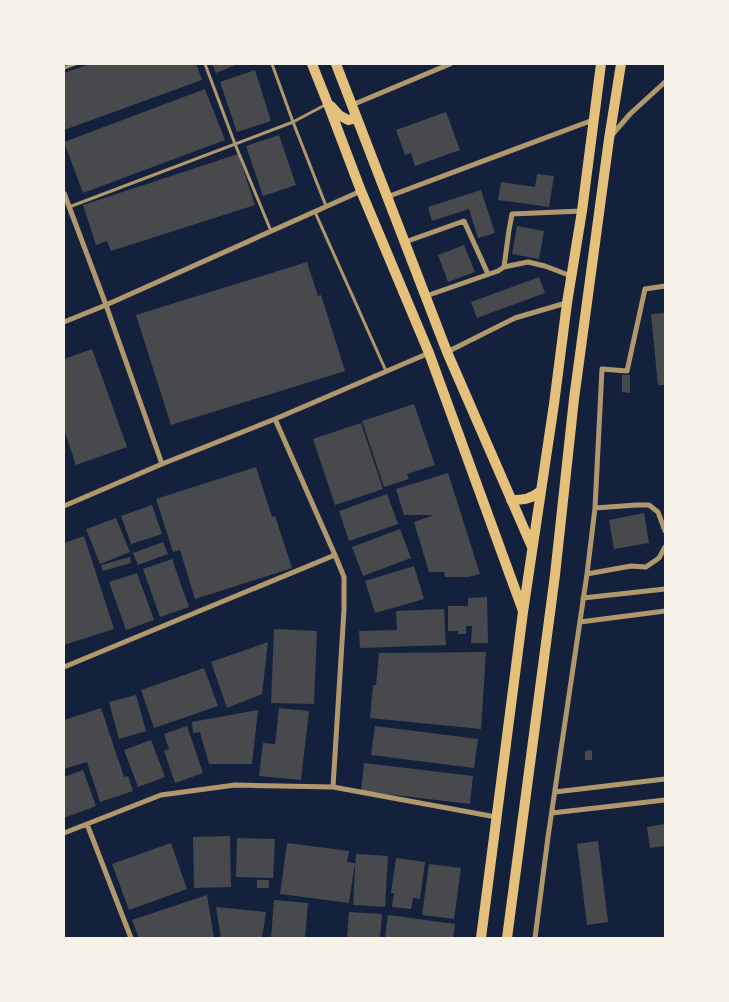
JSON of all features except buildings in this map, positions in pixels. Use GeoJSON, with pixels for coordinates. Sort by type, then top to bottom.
{"type":"FeatureCollection","features":[{"type":"Feature","properties":{"kind":"main road"},"geometry":{"type":"LineString","coordinates":[[312,64],[361,191],[428,352],[523,612]]}},
{"type":"Feature","properties":{"kind":"main road"},"geometry":{"type":"LineString","coordinates":[[336,64],[447,352],[532,548]]}},
{"type":"Feature","properties":{"kind":"main road"},"geometry":{"type":"LineString","coordinates":[[481,938],[523,612],[567,303],[582,212],[601,64]]}},
{"type":"Feature","properties":{"kind":"main road"},"geometry":{"type":"LineString","coordinates":[[507,938],[555,575],[574,399],[621,64]]}},
{"type":"Feature","properties":{"kind":"main road"},"geometry":{"type":"LineString","coordinates":[[328,104],[339,115],[348,120],[357,118]]}},
{"type":"Feature","properties":{"kind":"main road"},"geometry":{"type":"LineString","coordinates":[[556,389],[564,399],[570,401],[574,399]]}},
{"type":"Feature","properties":{"kind":"main road"},"geometry":{"type":"LineString","coordinates":[[511,500],[534,497],[541,491]]}},
{"type":"Feature","properties":{"kind":"street"},"geometry":{"type":"LineString","coordinates":[[352,105],[450,64]]}},
{"type":"Feature","properties":{"kind":"street"},"geometry":{"type":"LineString","coordinates":[[609,139],[630,114],[665,82]]}},
{"type":"Feature","properties":{"kind":"street"},"geometry":{"type":"LineString","coordinates":[[387,196],[593,120]]}},
{"type":"Feature","properties":{"kind":"street"},"geometry":{"type":"LineString","coordinates":[[64,322],[361,191]]}},
{"type":"Feature","properties":{"kind":"street"},"geometry":{"type":"LineString","coordinates":[[64,193],[162,464]]}},
{"type":"Feature","properties":{"kind":"street"},"geometry":{"type":"LineString","coordinates":[[504,267],[512,214],[582,212]]}},
{"type":"Feature","properties":{"kind":"street"},"geometry":{"type":"LineString","coordinates":[[405,242],[464,221],[488,274]]}},
{"type":"Feature","properties":{"kind":"street"},"geometry":{"type":"LineString","coordinates":[[426,296],[498,271],[504,267],[528,262],[571,276]]}},
{"type":"Feature","properties":{"kind":"street"},"geometry":{"type":"LineString","coordinates":[[535,938],[595,508],[602,369],[627,371],[645,289],[665,286]]}},
{"type":"Feature","properties":{"kind":"street"},"geometry":{"type":"LineString","coordinates":[[447,352],[515,318],[567,303]]}},
{"type":"Feature","properties":{"kind":"street"},"geometry":{"type":"LineString","coordinates":[[64,506],[162,464],[275,420],[428,352]]}},
{"type":"Feature","properties":{"kind":"street"},"geometry":{"type":"LineString","coordinates":[[275,420],[344,577],[344,610],[333,788]]}},
{"type":"Feature","properties":{"kind":"street"},"geometry":{"type":"LineString","coordinates":[[595,508],[649,505],[658,512],[665,531]]}},
{"type":"Feature","properties":{"kind":"street"},"geometry":{"type":"LineString","coordinates":[[587,574],[631,566],[646,567],[659,558],[665,547]]}},
{"type":"Feature","properties":{"kind":"street"},"geometry":{"type":"LineString","coordinates":[[64,667],[335,555]]}},
{"type":"Feature","properties":{"kind":"street"},"geometry":{"type":"LineString","coordinates":[[583,598],[665,590]]}},
{"type":"Feature","properties":{"kind":"street"},"geometry":{"type":"LineString","coordinates":[[580,622],[665,610]]}},
{"type":"Feature","properties":{"kind":"street"},"geometry":{"type":"LineString","coordinates":[[555,792],[665,779]]}},
{"type":"Feature","properties":{"kind":"street"},"geometry":{"type":"LineString","coordinates":[[64,833],[161,795],[235,785],[333,788],[497,817]]}},
{"type":"Feature","properties":{"kind":"street"},"geometry":{"type":"LineString","coordinates":[[552,814],[665,800]]}},
{"type":"Feature","properties":{"kind":"street"},"geometry":{"type":"LineString","coordinates":[[87,824],[132,938]]}},
{"type":"Feature","properties":{"kind":"lane"},"geometry":{"type":"LineString","coordinates":[[64,68],[75,64]]}},
{"type":"Feature","properties":{"kind":"lane"},"geometry":{"type":"LineString","coordinates":[[205,64],[235,144],[271,231]]}},
{"type":"Feature","properties":{"kind":"lane"},"geometry":{"type":"LineString","coordinates":[[272,64],[326,206]]}},
{"type":"Feature","properties":{"kind":"lane"},"geometry":{"type":"LineString","coordinates":[[68,208],[293,122],[328,104]]}},
{"type":"Feature","properties":{"kind":"lane"},"geometry":{"type":"LineString","coordinates":[[315,212],[386,371]]}}]}
